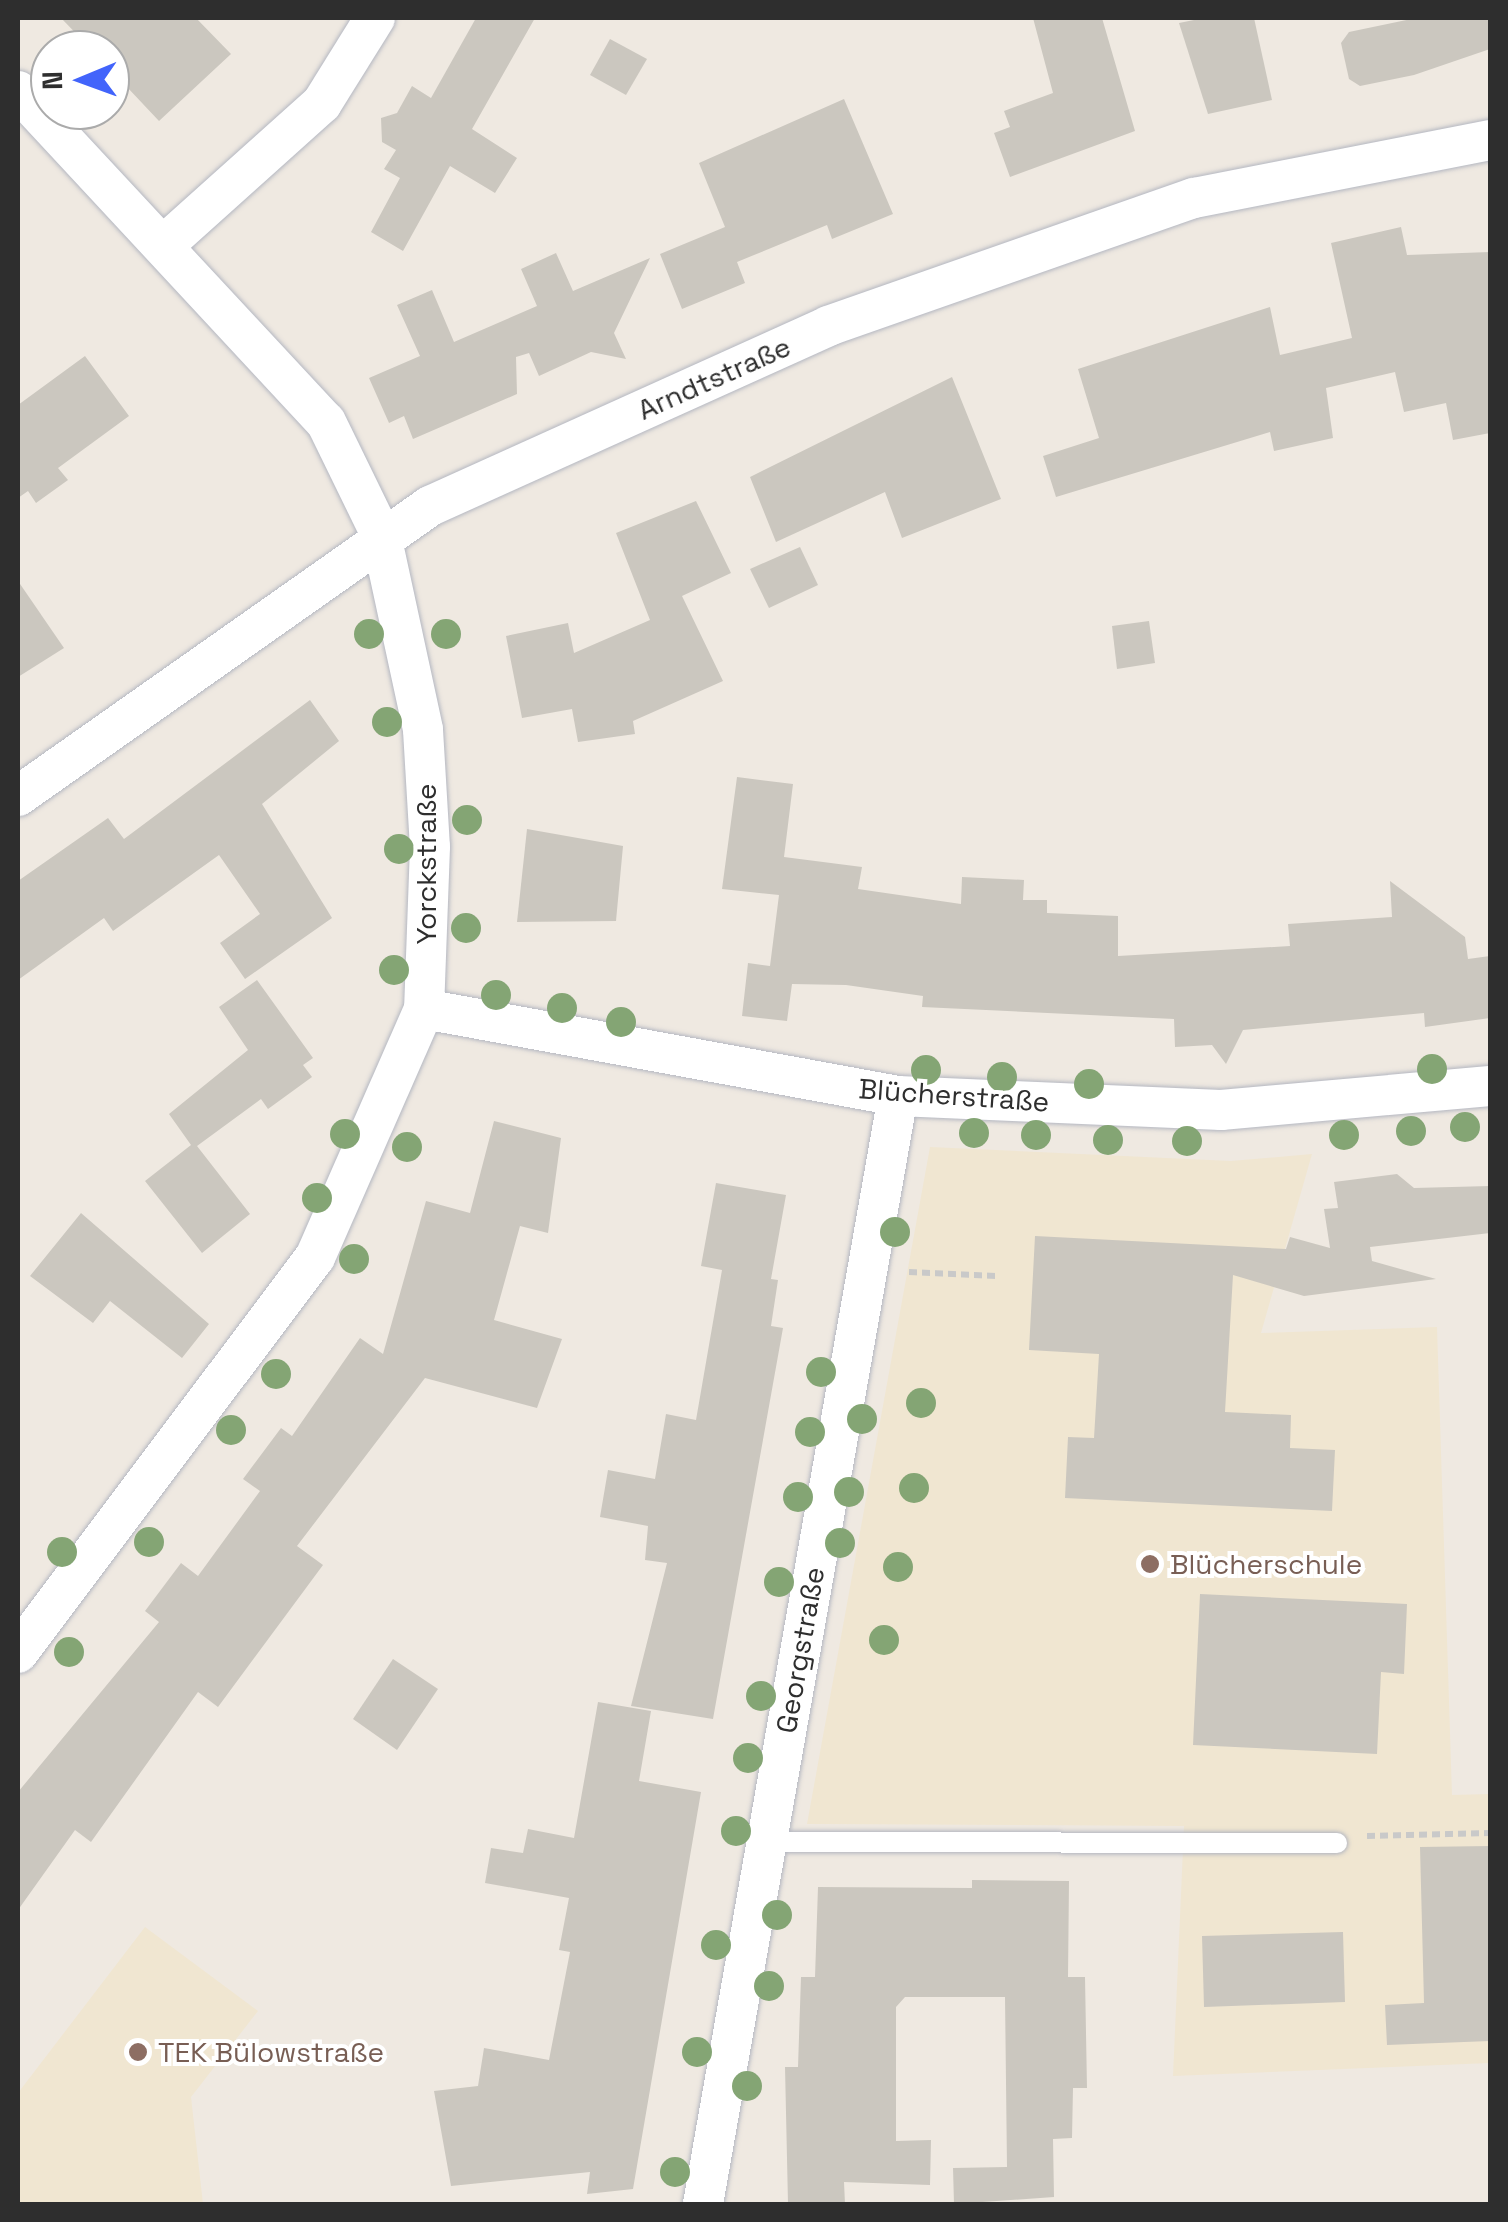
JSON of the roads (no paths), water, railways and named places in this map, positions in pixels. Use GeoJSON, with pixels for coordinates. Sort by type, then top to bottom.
{"type":"FeatureCollection","features":[{"type":"Feature","properties":{"kind":"street"},"geometry":{"type":"LineString","coordinates":[[164,245],[322,102],[375,18]]}},
{"type":"Feature","properties":{"kind":"street","name":"Yorckstraße"},"geometry":{"type":"LineString","coordinates":[[18,91],[326,422],[382,535],[423,730],[424,1009],[315,1257],[18,1653]]}},
{"type":"Feature","properties":{"kind":"street","name":"Arndtstraße"},"geometry":{"type":"LineString","coordinates":[[18,796],[382,535],[828,326],[955,277],[1194,198],[1490,140]]}},
{"type":"Feature","properties":{"kind":"street","name":"Blücherstraße"},"geometry":{"type":"LineString","coordinates":[[424,1009],[898,1096],[1221,1110],[1490,1086]]}},
{"type":"Feature","properties":{"kind":"street","name":"Georgstraße"},"geometry":{"type":"LineString","coordinates":[[703,2204],[898,1096]]}},
{"type":"Feature","properties":{"kind":"lane"},"geometry":{"type":"LineString","coordinates":[[766,1842],[1337,1843]]}},
{"type":"Feature","properties":{"kind":"place","name":"Blücherschule"},"geometry":{"type":"Point","coordinates":[1150,1564]}},
{"type":"Feature","properties":{"kind":"place","name":"TEK Bülowstraße"},"geometry":{"type":"Point","coordinates":[138,2052]}}]}
